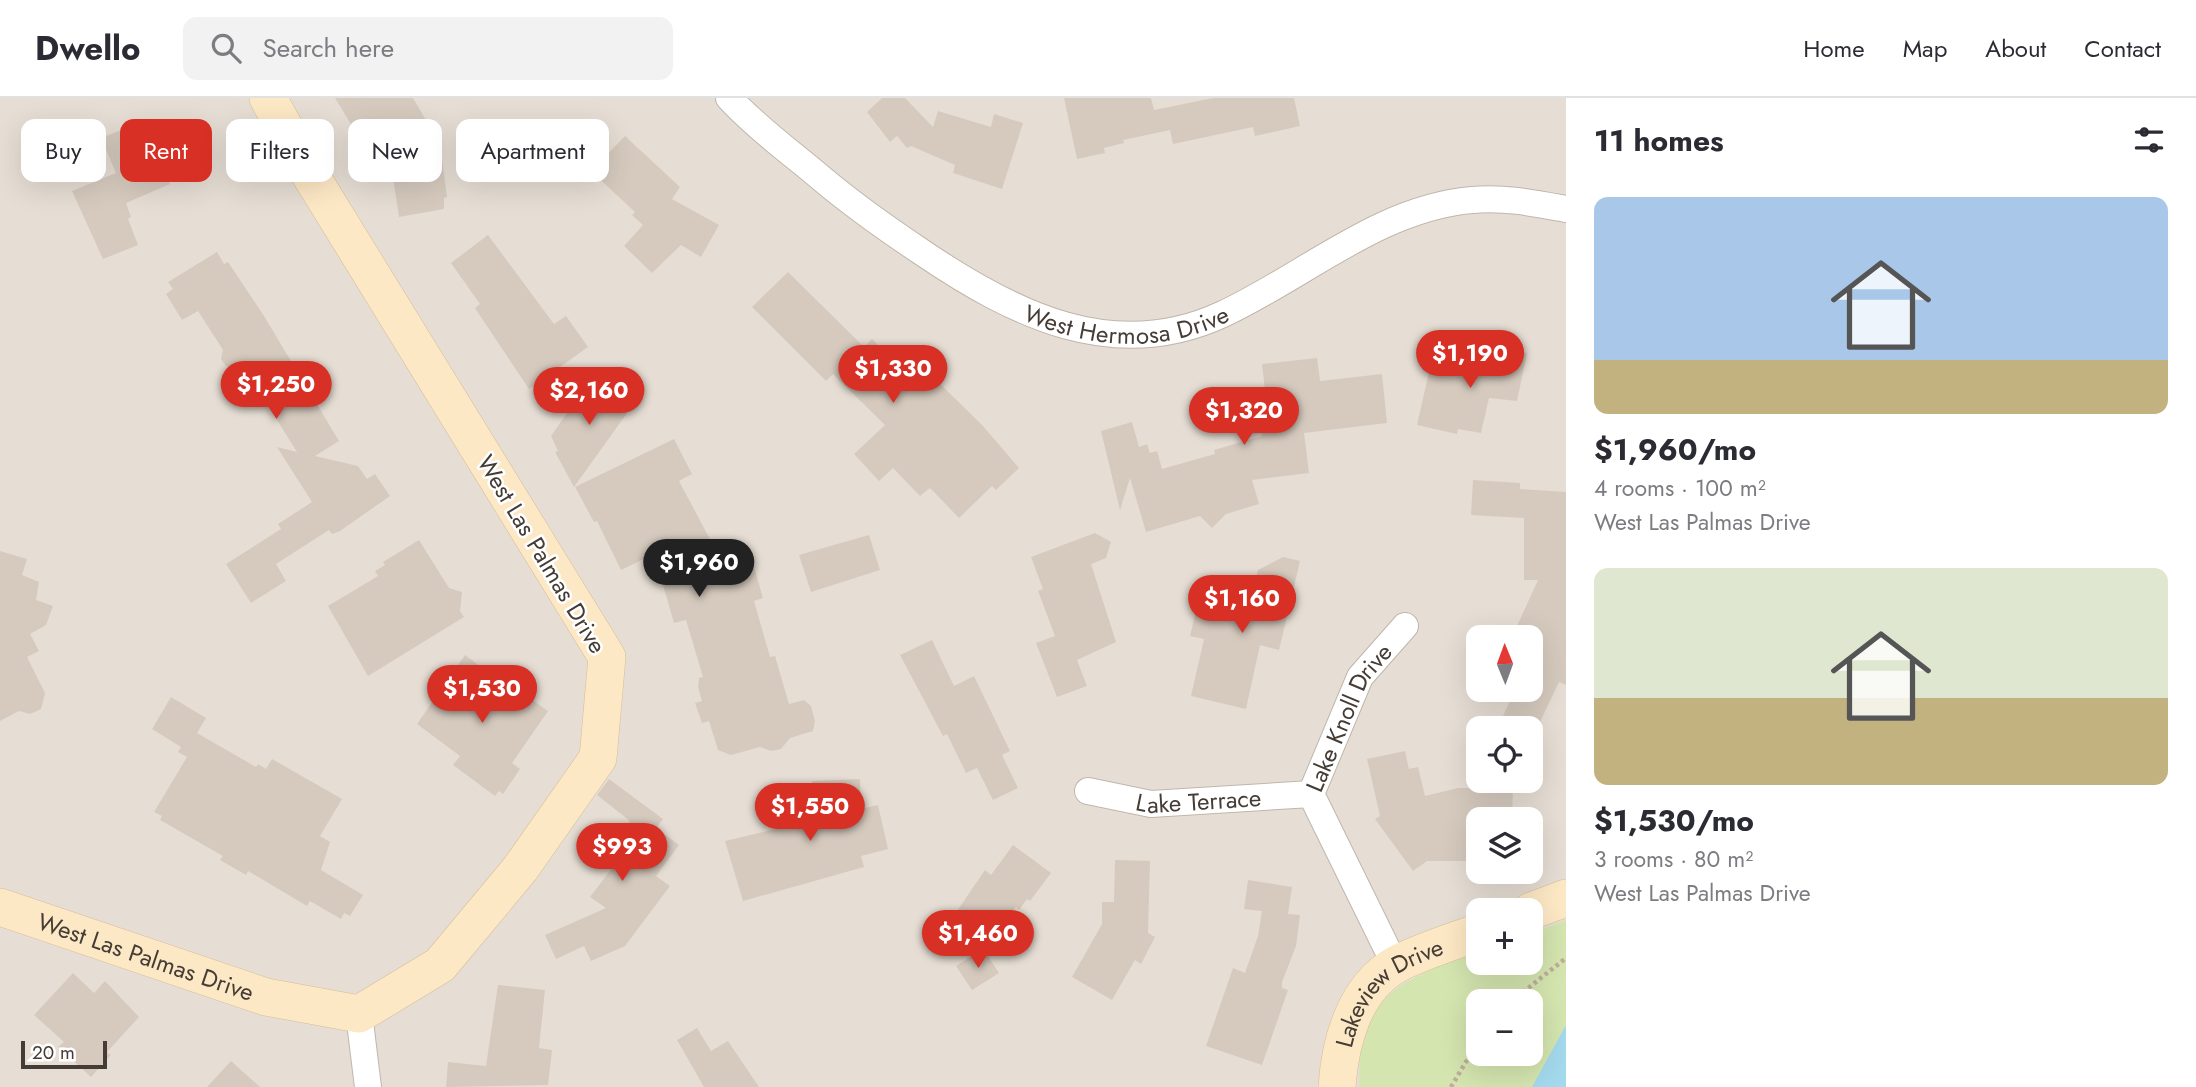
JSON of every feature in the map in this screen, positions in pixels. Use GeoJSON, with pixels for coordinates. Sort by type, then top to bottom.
{"type":"FeatureCollection","features":[{"type":"Feature","properties":{"kind":"street","name":"West Las Palmas Drive"},"geometry":{"type":"LineString","coordinates":[[0,907],[266,996],[359,1014],[440,965],[520,869],[598,758],[607,657],[311,176],[268,98]]}},
{"type":"Feature","properties":{"kind":"street","name":"West Hermosa Drive"},"geometry":{"type":"LineString","coordinates":[[729,98],[860,210],[971,286],[1033,317],[1084,330],[1140,333],[1202,322],[1231,310],[1391,221],[1422,210],[1469,200],[1489,199],[1510,199],[1566,209]]}},
{"type":"Feature","properties":{"kind":"street","name":"Lake Knoll Drive"},"geometry":{"type":"LineString","coordinates":[[1395,965],[1311,794],[1360,677],[1405,626]]}},
{"type":"Feature","properties":{"kind":"street","name":"Lake Terrace"},"geometry":{"type":"LineString","coordinates":[[1088,792],[1151,804],[1311,794]]}},
{"type":"Feature","properties":{"kind":"street"},"geometry":{"type":"LineString","coordinates":[[1543,907],[1566,898]]}},
{"type":"Feature","properties":{"kind":"street","name":"Lakeview Drive"},"geometry":{"type":"LineString","coordinates":[[1337,1087],[1341,1046],[1350,1022],[1366,994],[1395,965],[1466,937]]}},
{"type":"Feature","properties":{"kind":"street"},"geometry":{"type":"LineString","coordinates":[[359,1014],[368,1087]]}},
{"type":"Feature","properties":{"kind":"path"},"geometry":{"type":"LineString","coordinates":[[1527,989],[1566,958]]}},
{"type":"Feature","properties":{"kind":"path"},"geometry":{"type":"LineString","coordinates":[[1451,1087],[1466,1062]]}},
{"type":"Feature","properties":{"kind":"shaded area"},"geometry":{"type":"Polygon","coordinates":[[[0,98],[1566,98],[1566,920],[1543,929],[1543,898],[1466,898],[1466,957],[1414,975],[1363,1034],[1359,1087],[0,1087],[0,98]]]}},
{"type":"Feature","properties":{"kind":"green space"},"geometry":{"type":"Polygon","coordinates":[[[1566,920],[1566,1087],[1359,1087],[1362,1039],[1372,1016],[1396,989],[1444,964],[1466,956],[1466,975],[1543,975],[1543,929],[1566,920]]]}},
{"type":"Feature","properties":{"kind":"water"},"geometry":{"type":"Polygon","coordinates":[[[1566,1025],[1566,1087],[1532,1087],[1566,1025]]]}},
{"type":"Feature","properties":{"kind":"building"},"geometry":{"type":"Polygon","coordinates":[[[335,98],[413,98],[425,119],[348,119],[335,98]]]}},
{"type":"Feature","properties":{"kind":"building"},"geometry":{"type":"Polygon","coordinates":[[[882,98],[905,98],[933,127],[938,111],[991,127],[994,114],[1023,123],[1002,189],[953,173],[955,165],[911,146],[907,148],[897,136],[890,142],[867,112],[882,98]]]}},
{"type":"Feature","properties":{"kind":"building"},"geometry":{"type":"Polygon","coordinates":[[[1064,98],[1151,98],[1154,110],[1213,98],[1294,98],[1300,126],[1255,136],[1253,127],[1173,144],[1170,130],[1123,140],[1124,143],[1104,148],[1105,153],[1077,159],[1064,98]]]}},
{"type":"Feature","properties":{"kind":"building"},"geometry":{"type":"Polygon","coordinates":[[[120,130],[120,182],[170,184],[126,203],[131,217],[128,219],[138,245],[103,259],[72,191],[94,182],[106,182],[106,177],[116,173],[106,150],[106,136],[120,130]]]}},
{"type":"Feature","properties":{"kind":"building"},"geometry":{"type":"Polygon","coordinates":[[[625,136],[680,187],[672,199],[719,225],[701,257],[681,245],[652,273],[624,246],[643,225],[632,215],[635,212],[603,182],[609,182],[609,152],[625,136]]]}},
{"type":"Feature","properties":{"kind":"building"},"geometry":{"type":"Polygon","coordinates":[[[442,159],[447,197],[444,198],[444,209],[399,217],[394,182],[442,182],[442,159]]]}},
{"type":"Feature","properties":{"kind":"building"},"geometry":{"type":"Polygon","coordinates":[[[488,235],[554,324],[566,316],[588,347],[529,389],[475,308],[480,304],[451,263],[488,235]]]}},
{"type":"Feature","properties":{"kind":"building"},"geometry":{"type":"Polygon","coordinates":[[[217,252],[224,264],[228,262],[264,316],[339,441],[315,456],[358,466],[367,479],[375,474],[390,496],[340,531],[332,534],[329,530],[276,564],[286,581],[251,603],[226,564],[281,529],[278,524],[312,502],[277,447],[297,452],[249,375],[243,379],[238,370],[226,366],[221,359],[223,350],[198,311],[182,320],[166,294],[173,289],[168,282],[217,252]]]}},
{"type":"Feature","properties":{"kind":"building"},"geometry":{"type":"Polygon","coordinates":[[[788,272],[864,347],[872,339],[920,388],[932,376],[982,425],[1019,468],[996,490],[992,486],[959,518],[930,488],[920,496],[893,468],[879,481],[854,454],[885,425],[833,374],[826,381],[752,307],[788,272]]]}},
{"type":"Feature","properties":{"kind":"building"},"geometry":{"type":"Polygon","coordinates":[[[1487,344],[1527,353],[1517,401],[1489,398],[1481,433],[1458,429],[1457,434],[1417,425],[1432,359],[1481,369],[1487,344]]]}},
{"type":"Feature","properties":{"kind":"building"},"geometry":{"type":"Polygon","coordinates":[[[1317,358],[1320,381],[1382,374],[1387,423],[1304,433],[1309,473],[1252,480],[1259,504],[1226,514],[1212,528],[1200,516],[1146,532],[1130,478],[1120,510],[1101,431],[1132,422],[1139,447],[1147,444],[1150,453],[1157,451],[1162,469],[1215,454],[1214,450],[1262,436],[1259,408],[1267,408],[1262,364],[1317,358]]]}},
{"type":"Feature","properties":{"kind":"building"},"geometry":{"type":"Polygon","coordinates":[[[593,376],[635,402],[574,487],[555,452],[558,451],[551,436],[593,376]]]}},
{"type":"Feature","properties":{"kind":"building"},"geometry":{"type":"Polygon","coordinates":[[[674,439],[692,474],[679,481],[729,575],[754,567],[763,598],[754,601],[770,657],[775,656],[789,704],[804,700],[811,706],[815,721],[813,731],[790,738],[781,749],[771,751],[760,747],[731,755],[718,750],[709,721],[702,723],[695,703],[702,701],[698,687],[699,678],[703,677],[686,620],[674,623],[654,554],[621,570],[597,521],[594,522],[575,487],[674,439]]]}},
{"type":"Feature","properties":{"kind":"building"},"geometry":{"type":"Polygon","coordinates":[[[1473,480],[1520,483],[1520,489],[1566,492],[1566,685],[1559,682],[1543,716],[1503,716],[1509,702],[1544,702],[1544,625],[1517,625],[1538,580],[1524,580],[1524,518],[1471,515],[1473,480]]]}},
{"type":"Feature","properties":{"kind":"building"},"geometry":{"type":"Polygon","coordinates":[[[1095,533],[1111,542],[1106,558],[1091,564],[1116,642],[1077,660],[1087,686],[1057,697],[1036,643],[1055,636],[1038,591],[1043,589],[1031,557],[1095,533]]]}},
{"type":"Feature","properties":{"kind":"building"},"geometry":{"type":"Polygon","coordinates":[[[869,535],[880,570],[811,592],[799,555],[869,535]]]}},
{"type":"Feature","properties":{"kind":"building"},"geometry":{"type":"Polygon","coordinates":[[[419,540],[449,588],[462,592],[460,611],[464,617],[368,676],[328,606],[378,576],[375,571],[385,565],[383,562],[419,540]]]}},
{"type":"Feature","properties":{"kind":"building"},"geometry":{"type":"Polygon","coordinates":[[[0,551],[27,559],[22,575],[39,582],[36,600],[53,606],[46,625],[30,634],[39,651],[27,657],[45,693],[41,709],[30,714],[19,711],[0,721],[0,551]]]}},
{"type":"Feature","properties":{"kind":"building"},"geometry":{"type":"Polygon","coordinates":[[[1283,557],[1300,561],[1279,650],[1260,645],[1246,709],[1191,696],[1204,639],[1190,636],[1199,598],[1249,608],[1258,570],[1283,557]]]}},
{"type":"Feature","properties":{"kind":"building"},"geometry":{"type":"Polygon","coordinates":[[[932,640],[954,686],[974,676],[1010,751],[1002,755],[1018,788],[993,800],[977,768],[966,773],[947,734],[943,736],[900,655],[932,640]]]}},
{"type":"Feature","properties":{"kind":"building"},"geometry":{"type":"Polygon","coordinates":[[[465,655],[523,698],[525,695],[548,711],[512,763],[520,769],[503,794],[499,791],[495,796],[453,765],[460,756],[417,724],[465,655]]]}},
{"type":"Feature","properties":{"kind":"building"},"geometry":{"type":"Polygon","coordinates":[[[171,697],[206,718],[197,733],[256,767],[258,764],[266,769],[272,759],[342,799],[320,836],[330,842],[321,870],[363,895],[350,916],[344,913],[341,919],[310,901],[307,906],[248,871],[246,875],[220,860],[223,856],[160,820],[162,816],[154,812],[187,757],[178,752],[181,747],[152,729],[171,697]]]}},
{"type":"Feature","properties":{"kind":"building"},"geometry":{"type":"Polygon","coordinates":[[[1405,751],[1409,769],[1418,767],[1425,796],[1458,788],[1466,788],[1466,793],[1513,793],[1512,807],[1466,807],[1466,861],[1427,861],[1413,871],[1375,819],[1380,816],[1367,759],[1405,751]]]}},
{"type":"Feature","properties":{"kind":"building"},"geometry":{"type":"Polygon","coordinates":[[[609,779],[663,819],[656,828],[679,845],[656,876],[670,886],[625,946],[591,961],[584,946],[556,959],[545,935],[606,908],[590,897],[625,851],[614,843],[630,821],[597,795],[609,779]]]}},
{"type":"Feature","properties":{"kind":"building"},"geometry":{"type":"Polygon","coordinates":[[[860,779],[861,809],[878,805],[888,849],[861,856],[864,867],[743,901],[725,841],[813,820],[812,781],[860,779]]]}},
{"type":"Feature","properties":{"kind":"building"},"geometry":{"type":"Polygon","coordinates":[[[1013,845],[1051,873],[1030,901],[1027,899],[1019,910],[1016,907],[990,943],[953,917],[985,870],[991,875],[1013,845]]]}},
{"type":"Feature","properties":{"kind":"building"},"geometry":{"type":"Polygon","coordinates":[[[1115,860],[1150,861],[1148,933],[1155,937],[1141,964],[1135,960],[1112,1000],[1072,977],[1102,924],[1102,902],[1114,902],[1115,860]]]}},
{"type":"Feature","properties":{"kind":"building"},"geometry":{"type":"Polygon","coordinates":[[[1248,880],[1292,887],[1288,914],[1300,915],[1296,946],[1282,982],[1282,988],[1288,990],[1262,1065],[1206,1046],[1233,968],[1245,973],[1258,936],[1262,911],[1244,909],[1248,880]]]}},
{"type":"Feature","properties":{"kind":"building"},"geometry":{"type":"Polygon","coordinates":[[[983,949],[999,973],[972,990],[956,966],[983,949]]]}},
{"type":"Feature","properties":{"kind":"building"},"geometry":{"type":"Polygon","coordinates":[[[73,973],[94,993],[105,981],[139,1017],[107,1052],[111,1055],[91,1077],[58,1047],[64,1042],[34,1015],[73,973]]]}},
{"type":"Feature","properties":{"kind":"building"},"geometry":{"type":"Polygon","coordinates":[[[498,985],[545,990],[539,1048],[552,1050],[548,1085],[446,1087],[448,1062],[486,1066],[498,985]]]}},
{"type":"Feature","properties":{"kind":"building"},"geometry":{"type":"Polygon","coordinates":[[[697,1028],[711,1051],[728,1041],[759,1087],[704,1087],[677,1040],[697,1028]]]}},
{"type":"Feature","properties":{"kind":"building"},"geometry":{"type":"Polygon","coordinates":[[[231,1061],[260,1087],[207,1087],[231,1061]]]}}]}
